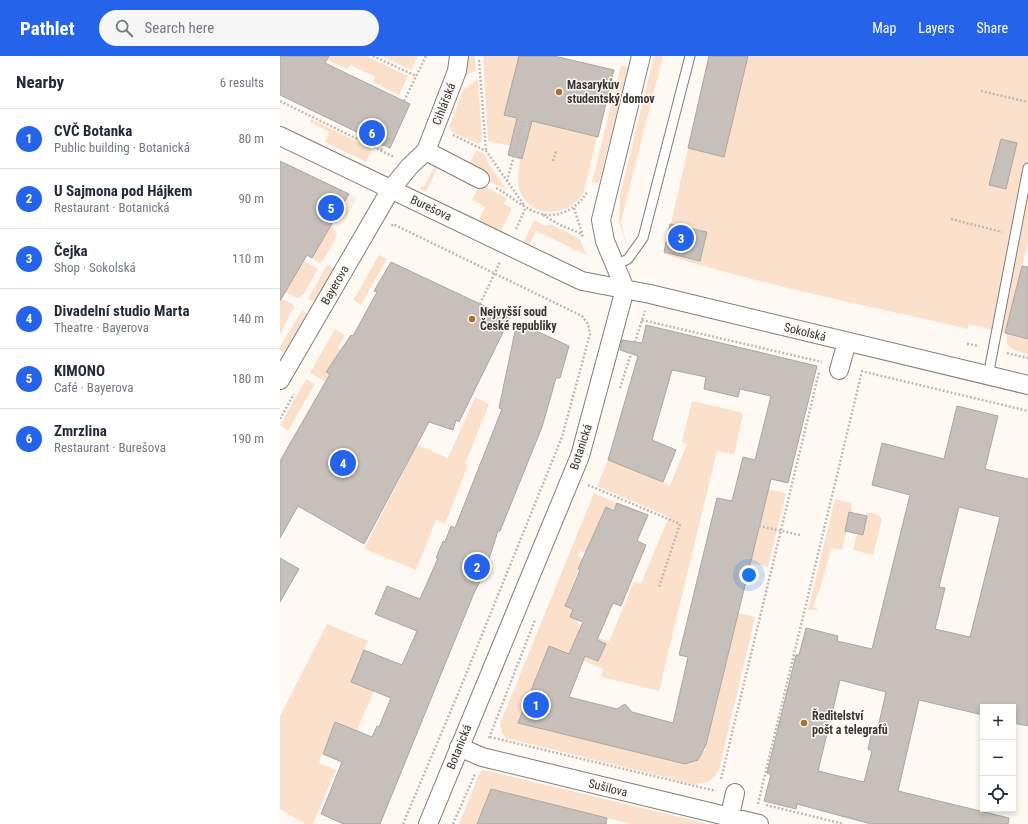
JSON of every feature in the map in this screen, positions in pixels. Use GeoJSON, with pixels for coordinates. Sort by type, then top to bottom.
{"type":"FeatureCollection","features":[{"type":"Feature","properties":{"kind":"street","name":"Cihlářská"},"geometry":{"type":"LineString","coordinates":[[391,190],[410,166],[426,151],[458,71],[459,56]]}},
{"type":"Feature","properties":{"kind":"street"},"geometry":{"type":"LineString","coordinates":[[625,289],[616,265],[604,241],[601,220],[641,56]]}},
{"type":"Feature","properties":{"kind":"street","name":"Burešova"},"geometry":{"type":"LineString","coordinates":[[280,136],[582,281]]}},
{"type":"Feature","properties":{"kind":"street"},"geometry":{"type":"LineString","coordinates":[[426,151],[480,179]]}},
{"type":"Feature","properties":{"kind":"street","name":"Bayerova"},"geometry":{"type":"LineString","coordinates":[[280,380],[391,190]]}},
{"type":"Feature","properties":{"kind":"street","name":"Sokolská"},"geometry":{"type":"LineString","coordinates":[[582,281],[625,289],[1028,385]]}},
{"type":"Feature","properties":{"kind":"street","name":"Botanická"},"geometry":{"type":"LineString","coordinates":[[428,824],[580,456],[625,289]]}},
{"type":"Feature","properties":{"kind":"street"},"geometry":{"type":"LineString","coordinates":[[841,368],[847,342]]}},
{"type":"Feature","properties":{"kind":"street","name":"Sušilova"},"geometry":{"type":"LineString","coordinates":[[459,747],[482,757],[729,821],[759,824]]}},
{"type":"Feature","properties":{"kind":"street"},"geometry":{"type":"LineString","coordinates":[[727,791],[729,821]]}},
{"type":"Feature","properties":{"kind":"lane"},"geometry":{"type":"LineString","coordinates":[[616,265],[628,259],[643,238],[690,56]]}},
{"type":"Feature","properties":{"kind":"lane"},"geometry":{"type":"LineString","coordinates":[[988,376],[998,331],[1014,235],[1028,168]]}},
{"type":"Feature","properties":{"kind":"path"},"geometry":{"type":"LineString","coordinates":[[373,56],[416,76]]}},
{"type":"Feature","properties":{"kind":"path"},"geometry":{"type":"LineString","coordinates":[[404,101],[426,56]]}},
{"type":"Feature","properties":{"kind":"path"},"geometry":{"type":"LineString","coordinates":[[479,56],[486,151],[526,207]]}},
{"type":"Feature","properties":{"kind":"path"},"geometry":{"type":"LineString","coordinates":[[981,91],[1028,102]]}},
{"type":"Feature","properties":{"kind":"path"},"geometry":{"type":"LineString","coordinates":[[280,101],[381,150],[410,166]]}},
{"type":"Feature","properties":{"kind":"path"},"geometry":{"type":"LineString","coordinates":[[507,181],[524,119]]}},
{"type":"Feature","properties":{"kind":"path"},"geometry":{"type":"LineString","coordinates":[[381,150],[383,144]]}},
{"type":"Feature","properties":{"kind":"path"},"geometry":{"type":"LineString","coordinates":[[553,162],[556,151]]}},
{"type":"Feature","properties":{"kind":"path"},"geometry":{"type":"LineString","coordinates":[[542,214],[561,214],[574,208],[583,199],[588,188]]}},
{"type":"Feature","properties":{"kind":"path"},"geometry":{"type":"LineString","coordinates":[[508,195],[526,207],[542,214],[560,225],[582,234]]}},
{"type":"Feature","properties":{"kind":"path"},"geometry":{"type":"LineString","coordinates":[[513,235],[526,207]]}},
{"type":"Feature","properties":{"kind":"path"},"geometry":{"type":"LineString","coordinates":[[574,208],[584,240]]}},
{"type":"Feature","properties":{"kind":"path"},"geometry":{"type":"LineString","coordinates":[[951,219],[1014,235]]}},
{"type":"Feature","properties":{"kind":"path"},"geometry":{"type":"LineString","coordinates":[[393,224],[582,316],[588,324],[590,334],[562,437],[463,682],[403,824]]}},
{"type":"Feature","properties":{"kind":"path"},"geometry":{"type":"LineString","coordinates":[[480,304],[501,261]]}},
{"type":"Feature","properties":{"kind":"path"},"geometry":{"type":"LineString","coordinates":[[642,320],[822,361],[841,368],[862,371],[1028,411]]}},
{"type":"Feature","properties":{"kind":"path"},"geometry":{"type":"LineString","coordinates":[[721,781],[822,361]]}},
{"type":"Feature","properties":{"kind":"path"},"geometry":{"type":"LineString","coordinates":[[844,824],[758,803],[862,371]]}},
{"type":"Feature","properties":{"kind":"path"},"geometry":{"type":"LineString","coordinates":[[587,485],[680,524],[659,587]]}},
{"type":"Feature","properties":{"kind":"path"},"geometry":{"type":"LineString","coordinates":[[759,526],[800,535]]}},
{"type":"Feature","properties":{"kind":"path"},"geometry":{"type":"LineString","coordinates":[[490,737],[716,791],[727,791]]}},
{"type":"Feature","properties":{"kind":"path"},"geometry":{"type":"LineString","coordinates":[[453,824],[475,773]]}},
{"type":"Feature","properties":{"kind":"shaded area"},"geometry":{"type":"Polygon","coordinates":[[[329,56],[366,56],[408,76],[399,95],[373,82],[375,77],[350,65],[347,69],[328,60],[329,56]]]}},
{"type":"Feature","properties":{"kind":"shaded area"},"geometry":{"type":"Polygon","coordinates":[[[381,56],[418,56],[411,70],[381,56]]]}},
{"type":"Feature","properties":{"kind":"shaded area"},"geometry":{"type":"Polygon","coordinates":[[[464,56],[475,56],[476,70],[462,79],[464,56]]]}},
{"type":"Feature","properties":{"kind":"shaded area"},"geometry":{"type":"Polygon","coordinates":[[[483,56],[519,56],[504,114],[517,118],[511,146],[488,141],[483,56]]]}},
{"type":"Feature","properties":{"kind":"shaded area"},"geometry":{"type":"Polygon","coordinates":[[[654,56],[663,56],[621,222],[627,247],[619,221],[620,195],[654,56]]]}},
{"type":"Feature","properties":{"kind":"shaded area"},"geometry":{"type":"Polygon","coordinates":[[[709,56],[1028,56],[1028,243],[1005,333],[969,324],[968,329],[815,294],[739,276],[664,254],[709,56]]]}},
{"type":"Feature","properties":{"kind":"shaded area"},"geometry":{"type":"Polygon","coordinates":[[[621,65],[628,67],[599,183],[592,182],[621,65]]]}},
{"type":"Feature","properties":{"kind":"shaded area"},"geometry":{"type":"Polygon","coordinates":[[[478,79],[482,140],[479,144],[453,133],[449,127],[463,90],[478,79]]]}},
{"type":"Feature","properties":{"kind":"shaded area"},"geometry":{"type":"Polygon","coordinates":[[[311,119],[372,149],[366,162],[325,142],[329,132],[310,122],[311,119]]]}},
{"type":"Feature","properties":{"kind":"shaded area"},"geometry":{"type":"Polygon","coordinates":[[[532,121],[597,137],[584,192],[576,202],[567,208],[556,211],[546,211],[536,208],[527,203],[521,194],[518,182],[519,167],[532,121]]]}},
{"type":"Feature","properties":{"kind":"shaded area"},"geometry":{"type":"Polygon","coordinates":[[[476,150],[484,154],[490,166],[507,190],[482,178],[469,165],[476,150]]]}},
{"type":"Feature","properties":{"kind":"shaded area"},"geometry":{"type":"Polygon","coordinates":[[[435,165],[439,165],[426,192],[420,189],[422,186],[424,187],[435,165]]]}},
{"type":"Feature","properties":{"kind":"shaded area"},"geometry":{"type":"Polygon","coordinates":[[[480,184],[507,198],[504,204],[512,208],[501,231],[479,220],[485,207],[472,200],[480,184]]]}},
{"type":"Feature","properties":{"kind":"shaded area"},"geometry":{"type":"Polygon","coordinates":[[[349,194],[357,198],[345,220],[336,215],[349,194]]]}},
{"type":"Feature","properties":{"kind":"shaded area"},"geometry":{"type":"Polygon","coordinates":[[[534,220],[545,226],[550,224],[580,239],[586,255],[536,231],[529,246],[523,243],[534,220]]]}},
{"type":"Feature","properties":{"kind":"shaded area"},"geometry":{"type":"Polygon","coordinates":[[[331,225],[337,233],[330,249],[320,263],[312,258],[331,225]]]}},
{"type":"Feature","properties":{"kind":"shaded area"},"geometry":{"type":"Polygon","coordinates":[[[379,255],[387,259],[361,305],[354,299],[379,255]]]}},
{"type":"Feature","properties":{"kind":"shaded area"},"geometry":{"type":"Polygon","coordinates":[[[304,261],[318,269],[304,294],[298,298],[285,292],[304,261]]]}},
{"type":"Feature","properties":{"kind":"shaded area"},"geometry":{"type":"Polygon","coordinates":[[[327,265],[334,269],[315,302],[308,299],[327,265]]]}},
{"type":"Feature","properties":{"kind":"shaded area"},"geometry":{"type":"Polygon","coordinates":[[[282,299],[291,303],[294,307],[280,334],[280,301],[282,299]]]}},
{"type":"Feature","properties":{"kind":"shaded area"},"geometry":{"type":"Polygon","coordinates":[[[302,310],[308,314],[285,353],[280,350],[280,347],[302,310]]]}},
{"type":"Feature","properties":{"kind":"shaded area"},"geometry":{"type":"Polygon","coordinates":[[[335,329],[345,335],[338,348],[341,350],[326,372],[330,374],[326,382],[310,373],[335,329]]]}},
{"type":"Feature","properties":{"kind":"shaded area"},"geometry":{"type":"Polygon","coordinates":[[[1007,334],[1028,339],[1028,354],[1015,351],[1009,347],[1007,343],[1007,334]]]}},
{"type":"Feature","properties":{"kind":"shaded area"},"geometry":{"type":"Polygon","coordinates":[[[306,379],[315,384],[288,431],[280,425],[306,379]]]}},
{"type":"Feature","properties":{"kind":"shaded area"},"geometry":{"type":"Polygon","coordinates":[[[475,397],[489,404],[465,464],[468,466],[445,524],[436,520],[416,570],[364,549],[417,445],[448,458],[475,397]]]}},
{"type":"Feature","properties":{"kind":"shaded area"},"geometry":{"type":"Polygon","coordinates":[[[692,401],[741,412],[743,415],[734,455],[717,451],[659,691],[601,677],[603,669],[549,646],[518,723],[685,764],[686,762],[697,760],[703,751],[705,751],[738,613],[755,617],[719,770],[710,780],[705,783],[698,783],[697,785],[506,738],[502,733],[500,724],[594,493],[617,503],[614,511],[606,507],[585,553],[580,551],[578,556],[583,559],[565,605],[573,609],[579,620],[577,623],[580,625],[579,629],[609,642],[634,582],[641,583],[669,517],[597,486],[608,460],[670,485],[687,444],[682,442],[692,401]]]}},
{"type":"Feature","properties":{"kind":"shaded area"},"geometry":{"type":"Polygon","coordinates":[[[768,489],[786,493],[768,567],[750,563],[768,489]]]}},
{"type":"Feature","properties":{"kind":"shaded area"},"geometry":{"type":"Polygon","coordinates":[[[835,499],[851,503],[852,509],[842,550],[831,548],[821,586],[813,606],[818,610],[808,610],[835,499]]]}},
{"type":"Feature","properties":{"kind":"shaded area"},"geometry":{"type":"Polygon","coordinates":[[[866,512],[879,515],[882,520],[873,555],[853,550],[857,534],[863,535],[867,516],[866,512]]]}},
{"type":"Feature","properties":{"kind":"shaded area"},"geometry":{"type":"Polygon","coordinates":[[[327,624],[368,641],[351,682],[374,691],[357,731],[335,722],[319,763],[336,770],[313,824],[305,824],[280,809],[280,716],[327,624]]]}},
{"type":"Feature","properties":{"kind":"shaded area"},"geometry":{"type":"Polygon","coordinates":[[[484,770],[705,824],[631,824],[491,790],[477,824],[459,824],[480,772],[484,770]]]}},
{"type":"Feature","properties":{"kind":"building"},"geometry":{"type":"Polygon","coordinates":[[[280,56],[329,56],[325,63],[410,104],[390,148],[280,95],[280,56]]]}},
{"type":"Feature","properties":{"kind":"building","name":"Masarykův studentský domov"},"geometry":{"type":"Polygon","coordinates":[[[519,56],[554,56],[614,70],[598,137],[532,121],[522,159],[508,155],[517,118],[504,115],[519,56]]]}},
{"type":"Feature","properties":{"kind":"building"},"geometry":{"type":"Polygon","coordinates":[[[709,56],[748,56],[724,157],[688,148],[709,56]]]}},
{"type":"Feature","properties":{"kind":"building"},"geometry":{"type":"Polygon","coordinates":[[[1001,139],[1017,143],[1006,189],[989,185],[1001,139]]]}},
{"type":"Feature","properties":{"kind":"building"},"geometry":{"type":"Polygon","coordinates":[[[280,161],[349,194],[312,258],[307,255],[280,301],[280,161]]]}},
{"type":"Feature","properties":{"kind":"building"},"geometry":{"type":"Polygon","coordinates":[[[670,224],[707,232],[700,261],[664,252],[670,224]]]}},
{"type":"Feature","properties":{"kind":"building"},"geometry":{"type":"Polygon","coordinates":[[[391,262],[510,318],[459,422],[456,420],[453,430],[429,422],[364,544],[298,506],[280,538],[280,461],[330,374],[326,372],[351,335],[353,336],[377,292],[374,291],[391,262]]]}},
{"type":"Feature","properties":{"kind":"building"},"geometry":{"type":"Polygon","coordinates":[[[1022,266],[1028,267],[1028,339],[1005,333],[1022,266]]]}},
{"type":"Feature","properties":{"kind":"building"},"geometry":{"type":"Polygon","coordinates":[[[517,322],[569,346],[560,378],[556,378],[542,427],[500,531],[498,531],[484,574],[474,593],[380,824],[344,824],[321,814],[342,762],[323,754],[335,722],[372,737],[377,726],[379,727],[391,698],[351,682],[364,650],[402,665],[417,631],[375,614],[387,586],[420,599],[438,558],[436,558],[443,541],[445,542],[451,526],[455,528],[502,409],[499,408],[517,322]]]}},
{"type":"Feature","properties":{"kind":"building"},"geometry":{"type":"Polygon","coordinates":[[[646,325],[817,366],[788,483],[771,479],[706,745],[698,760],[685,764],[518,723],[549,646],[569,654],[583,622],[570,617],[573,609],[565,606],[580,570],[578,569],[606,507],[614,511],[617,503],[648,515],[637,541],[646,545],[621,606],[613,603],[597,640],[606,644],[598,661],[585,656],[569,697],[617,709],[625,704],[632,712],[673,723],[688,657],[679,655],[717,498],[732,501],[743,457],[755,460],[771,396],[740,389],[738,397],[704,389],[706,377],[672,370],[652,440],[676,450],[663,482],[608,460],[638,356],[620,350],[622,340],[642,343],[646,325]]]}},
{"type":"Feature","properties":{"kind":"building"},"geometry":{"type":"Polygon","coordinates":[[[957,406],[998,416],[985,469],[1028,479],[1028,726],[1016,724],[1016,704],[980,704],[980,714],[919,700],[898,791],[1009,818],[1008,824],[871,824],[797,804],[796,809],[764,801],[771,774],[767,773],[796,655],[799,655],[806,628],[838,636],[837,641],[872,649],[910,495],[872,485],[882,443],[944,459],[957,406]],[[959,507],[939,587],[945,588],[935,629],[970,637],[1000,517],[959,507]],[[840,680],[818,771],[864,782],[872,751],[868,749],[872,731],[877,732],[886,692],[840,680]]]}},
{"type":"Feature","properties":{"kind":"building"},"geometry":{"type":"Polygon","coordinates":[[[849,512],[867,516],[863,535],[845,531],[849,512]]]}},
{"type":"Feature","properties":{"kind":"building"},"geometry":{"type":"Polygon","coordinates":[[[280,558],[299,569],[280,602],[280,558]]]}},
{"type":"Feature","properties":{"kind":"building"},"geometry":{"type":"Polygon","coordinates":[[[491,789],[607,818],[606,824],[477,824],[491,789]]]}},
{"type":"Feature","properties":{"kind":"place","name":"Masarykův studentský domov"},"geometry":{"type":"Point","coordinates":[559,92]}},
{"type":"Feature","properties":{"kind":"place","name":"Zmrzlina"},"geometry":{"type":"Point","coordinates":[372,133]}},
{"type":"Feature","properties":{"kind":"place","name":"KIMONO"},"geometry":{"type":"Point","coordinates":[331,208]}},
{"type":"Feature","properties":{"kind":"place","name":"Čejka"},"geometry":{"type":"Point","coordinates":[681,238]}},
{"type":"Feature","properties":{"kind":"place","name":"Nejvyšší soud České republiky"},"geometry":{"type":"Point","coordinates":[472,319]}},
{"type":"Feature","properties":{"kind":"place","name":"Divadelní studio Marta"},"geometry":{"type":"Point","coordinates":[343,463]}},
{"type":"Feature","properties":{"kind":"place","name":"U Sajmona pod Hájkem"},"geometry":{"type":"Point","coordinates":[477,567]}},
{"type":"Feature","properties":{"kind":"place","name":"CVČ Botanka"},"geometry":{"type":"Point","coordinates":[536,705]}},
{"type":"Feature","properties":{"kind":"place","name":"Ředitelství pošt a telegrafů"},"geometry":{"type":"Point","coordinates":[804,723]}}]}
